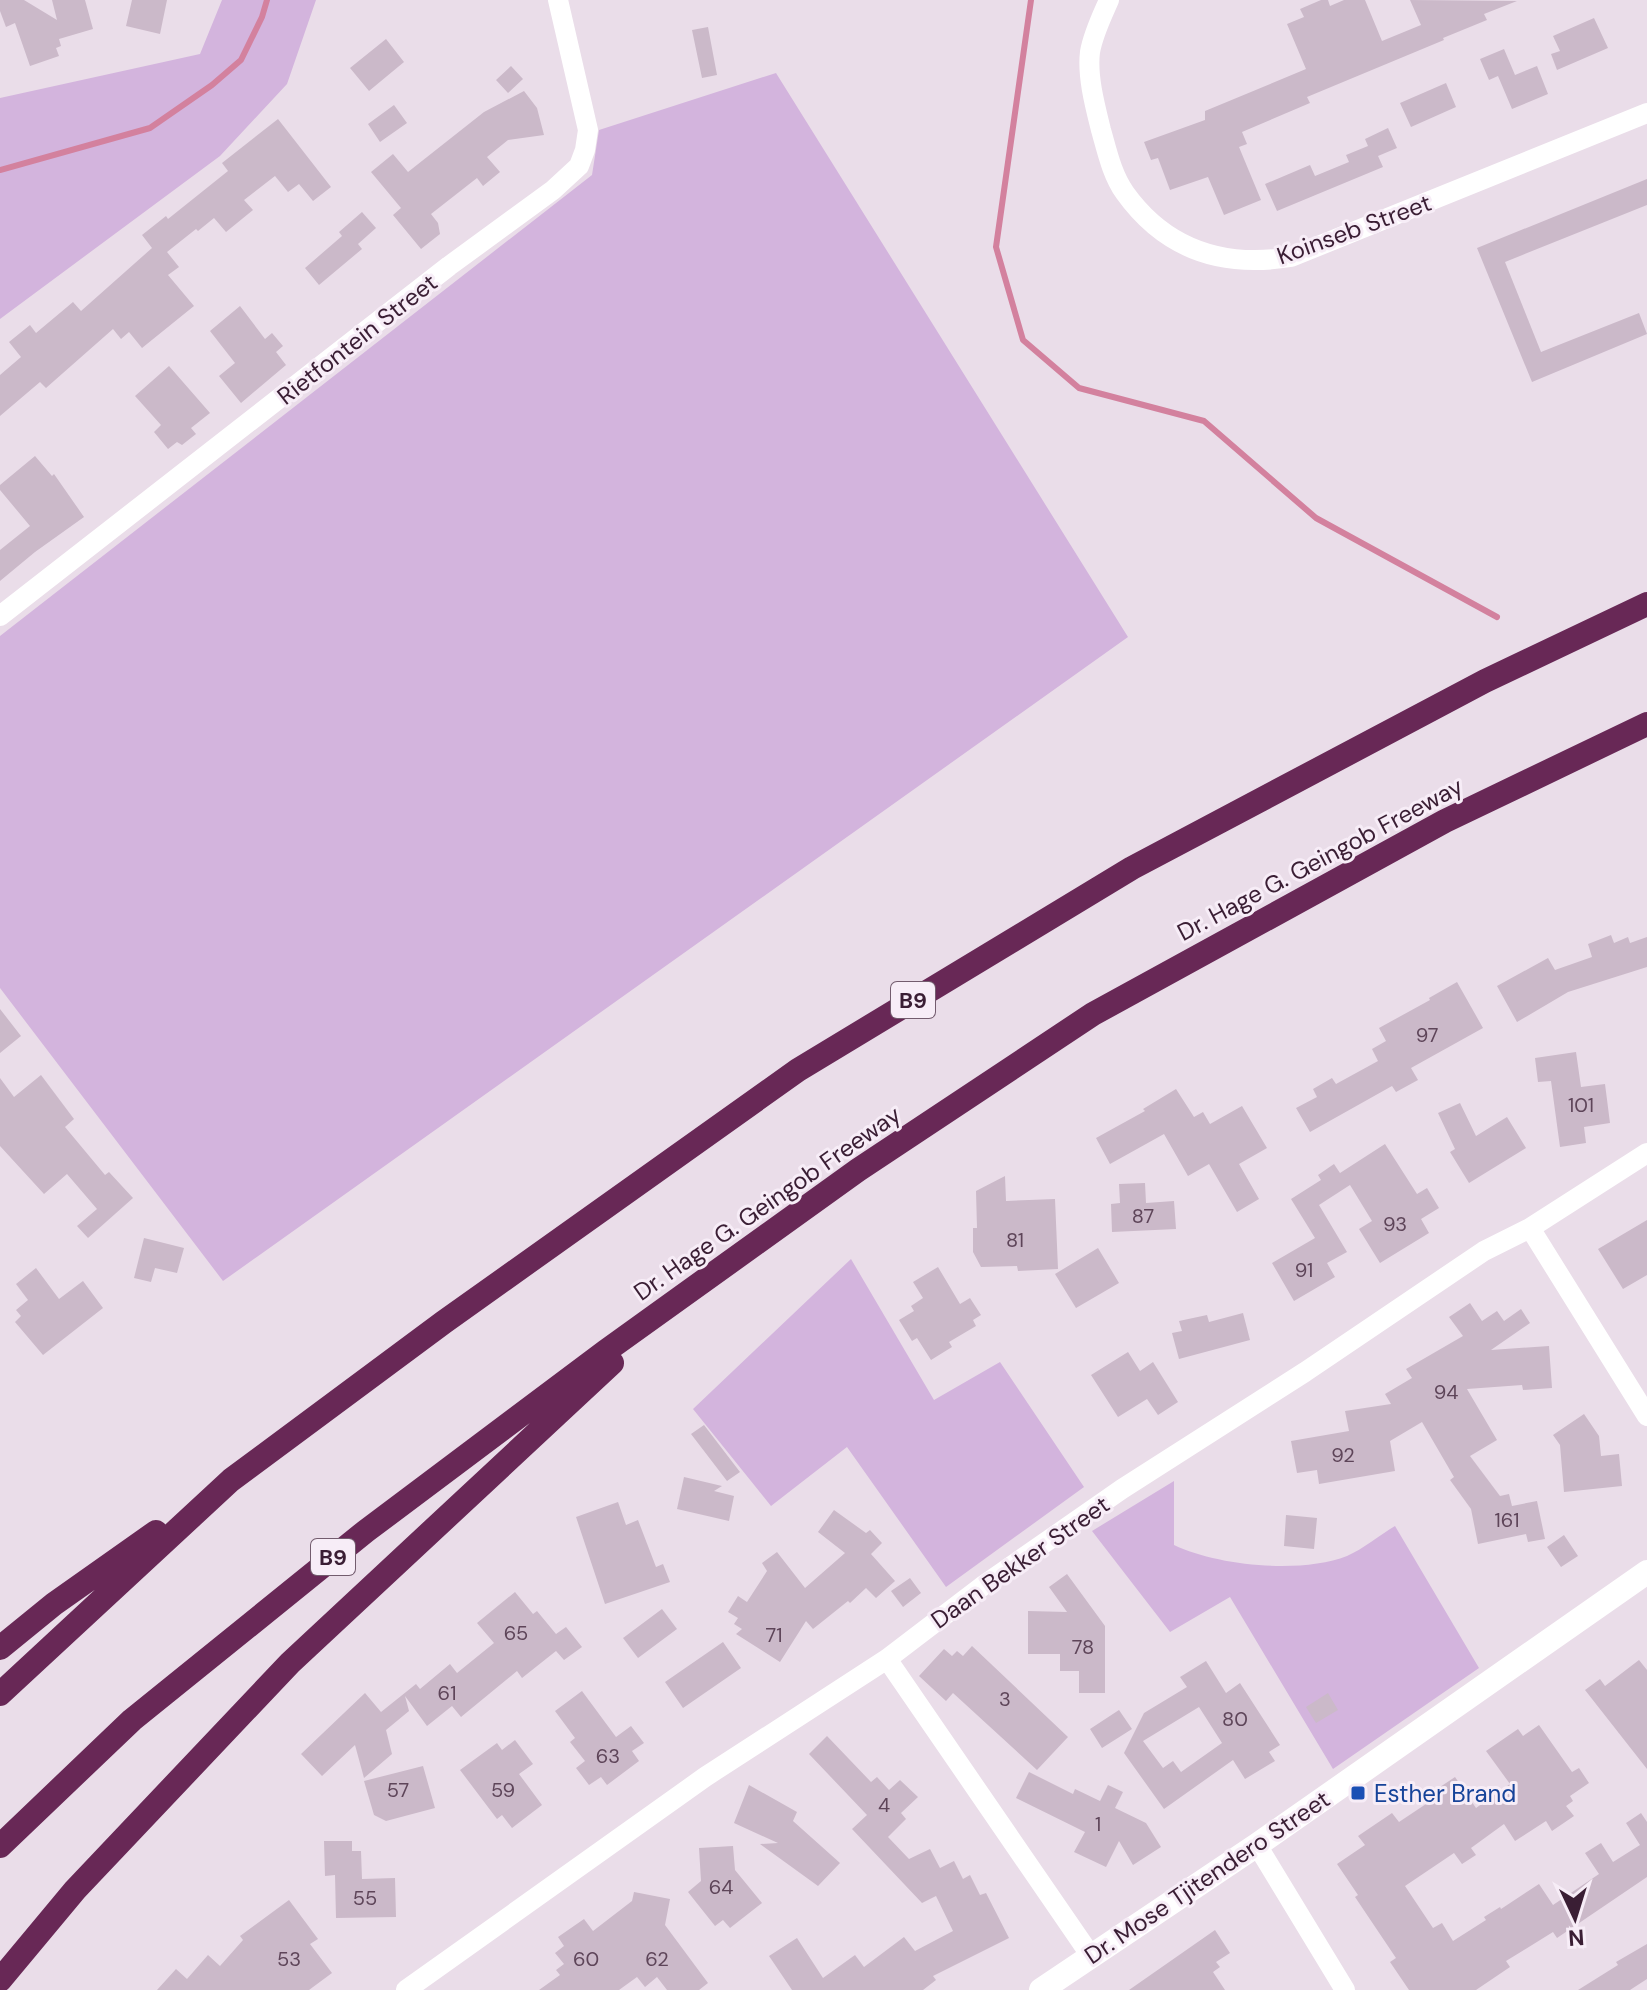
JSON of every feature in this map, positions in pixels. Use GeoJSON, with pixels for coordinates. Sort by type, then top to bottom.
{"type":"FeatureCollection","features":[{"type":"Feature","properties":{"kind":"highway","name":"B9"},"geometry":{"type":"LineString","coordinates":[[0,1694],[231,1480],[444,1322],[798,1070],[1132,868],[1485,681],[1647,604]]}},
{"type":"Feature","properties":{"kind":"highway","name":"Dr. Hage G. Geingob Freeway"},"geometry":{"type":"LineString","coordinates":[[0,1846],[132,1720],[366,1531],[858,1170],[1093,1014],[1445,821],[1647,724]]}},
{"type":"Feature","properties":{"kind":"highway"},"geometry":{"type":"LineString","coordinates":[[0,1980],[75,1890],[290,1663],[687,1293]]}},
{"type":"Feature","properties":{"kind":"highway"},"geometry":{"type":"LineString","coordinates":[[0,1648],[54,1604],[231,1480]]}},
{"type":"Feature","properties":{"kind":"street","name":"Rietfontein Street"},"geometry":{"type":"LineString","coordinates":[[0,616],[449,266],[553,190],[579,166],[588,130],[558,0]]}},
{"type":"Feature","properties":{"kind":"street","name":"Koinseb Street"},"geometry":{"type":"LineString","coordinates":[[1109,0],[1090,52],[1090,72],[1109,160],[1123,191],[1153,225],[1196,250],[1226,260],[1260,262],[1291,257],[1647,113]]}},
{"type":"Feature","properties":{"kind":"street","name":"Daan Bekker Street"},"geometry":{"type":"LineString","coordinates":[[406,1990],[705,1777],[887,1659],[984,1585],[1122,1489],[1305,1372],[1484,1251],[1530,1228],[1647,1153]]}},
{"type":"Feature","properties":{"kind":"street"},"geometry":{"type":"LineString","coordinates":[[1530,1228],[1647,1416]]}},
{"type":"Feature","properties":{"kind":"street","name":"Dr. Mose Tjitendero Street"},"geometry":{"type":"LineString","coordinates":[[1041,1990],[1257,1845],[1647,1572]]}},
{"type":"Feature","properties":{"kind":"street"},"geometry":{"type":"LineString","coordinates":[[887,1659],[1091,1956]]}},
{"type":"Feature","properties":{"kind":"street"},"geometry":{"type":"LineString","coordinates":[[1257,1845],[1345,1990]]}},
{"type":"Feature","properties":{"kind":"shaded area"},"geometry":{"type":"Polygon","coordinates":[[[222,0],[316,0],[287,84],[220,156],[0,319],[0,98],[200,54],[222,0]]]}},
{"type":"Feature","properties":{"kind":"shaded area"},"geometry":{"type":"Polygon","coordinates":[[[776,73],[1128,637],[223,1281],[0,988],[0,636],[592,175],[599,130],[776,73]]]}},
{"type":"Feature","properties":{"kind":"shaded area"},"geometry":{"type":"Polygon","coordinates":[[[851,1259],[934,1400],[1000,1362],[1084,1487],[946,1587],[847,1447],[771,1506],[693,1409],[851,1259]]]}},
{"type":"Feature","properties":{"kind":"shaded area"},"geometry":{"type":"Polygon","coordinates":[[[1174,1481],[1174,1545],[1213,1558],[1284,1566],[1328,1562],[1353,1553],[1395,1526],[1479,1668],[1333,1769],[1230,1597],[1170,1632],[1092,1531],[1174,1481]]]}},
{"type":"Feature","properties":{"kind":"building"},"geometry":{"type":"Polygon","coordinates":[[[0,0],[24,0],[57,20],[52,0],[85,0],[93,29],[59,39],[61,46],[56,48],[59,56],[30,66],[15,23],[6,27],[0,0]]]}},
{"type":"Feature","properties":{"kind":"building"},"geometry":{"type":"Polygon","coordinates":[[[132,0],[167,0],[160,34],[126,26],[132,0]]]}},
{"type":"Feature","properties":{"kind":"building"},"geometry":{"type":"Polygon","coordinates":[[[1328,0],[1330,6],[1344,0],[1365,0],[1382,41],[1421,25],[1410,0],[1517,1],[1484,14],[1487,20],[1307,97],[1310,103],[1242,132],[1247,144],[1239,147],[1261,200],[1224,215],[1208,177],[1170,190],[1158,158],[1151,160],[1144,142],[1205,120],[1205,111],[1306,69],[1287,24],[1304,17],[1300,9],[1328,0]]]}},
{"type":"Feature","properties":{"kind":"building"},"geometry":{"type":"Polygon","coordinates":[[[1594,18],[1608,48],[1557,70],[1551,54],[1560,51],[1553,36],[1594,18]]]}},
{"type":"Feature","properties":{"kind":"building"},"geometry":{"type":"Polygon","coordinates":[[[708,27],[717,75],[702,78],[692,30],[708,27]]]}},
{"type":"Feature","properties":{"kind":"building"},"geometry":{"type":"Polygon","coordinates":[[[386,39],[404,62],[369,91],[350,68],[386,39]]]}},
{"type":"Feature","properties":{"kind":"building"},"geometry":{"type":"Polygon","coordinates":[[[1504,49],[1515,75],[1537,66],[1548,94],[1512,109],[1498,76],[1489,80],[1480,59],[1504,49]]]}},
{"type":"Feature","properties":{"kind":"building"},"geometry":{"type":"Polygon","coordinates":[[[511,66],[523,79],[508,93],[496,80],[511,66]]]}},
{"type":"Feature","properties":{"kind":"building"},"geometry":{"type":"Polygon","coordinates":[[[1446,83],[1456,107],[1411,127],[1400,103],[1446,83]]]}},
{"type":"Feature","properties":{"kind":"building"},"geometry":{"type":"Polygon","coordinates":[[[524,91],[537,108],[544,135],[508,140],[487,157],[500,172],[483,186],[477,178],[431,214],[438,223],[440,234],[421,249],[393,215],[401,208],[371,172],[393,154],[408,172],[484,112],[524,91]]]}},
{"type":"Feature","properties":{"kind":"building"},"geometry":{"type":"Polygon","coordinates":[[[394,105],[407,123],[380,142],[368,124],[394,105]]]}},
{"type":"Feature","properties":{"kind":"building"},"geometry":{"type":"Polygon","coordinates":[[[278,119],[331,187],[313,201],[299,184],[288,192],[275,176],[244,200],[253,210],[226,232],[214,218],[198,231],[196,229],[167,252],[179,267],[168,275],[194,306],[142,348],[129,332],[121,339],[113,329],[46,388],[40,382],[0,416],[0,375],[21,357],[9,342],[30,325],[36,333],[73,302],[81,311],[152,248],[142,235],[166,216],[168,219],[228,171],[222,163],[278,119]]]}},
{"type":"Feature","properties":{"kind":"building"},"geometry":{"type":"Polygon","coordinates":[[[1388,128],[1397,148],[1378,156],[1383,167],[1277,211],[1265,184],[1310,165],[1315,176],[1349,162],[1346,155],[1368,146],[1365,139],[1388,128]]]}},
{"type":"Feature","properties":{"kind":"building"},"geometry":{"type":"Polygon","coordinates":[[[1647,179],[1647,205],[1505,262],[1541,352],[1639,313],[1647,334],[1532,382],[1477,248],[1647,179]]]}},
{"type":"Feature","properties":{"kind":"building"},"geometry":{"type":"Polygon","coordinates":[[[362,212],[376,228],[358,244],[362,249],[319,285],[305,268],[342,236],[339,232],[362,212]]]}},
{"type":"Feature","properties":{"kind":"building"},"geometry":{"type":"Polygon","coordinates":[[[240,306],[265,339],[272,333],[283,346],[276,352],[286,365],[241,403],[219,376],[235,363],[210,331],[240,306]]]}},
{"type":"Feature","properties":{"kind":"building"},"geometry":{"type":"Polygon","coordinates":[[[169,366],[210,413],[191,428],[196,434],[182,445],[177,442],[168,449],[154,432],[161,425],[135,396],[169,366]]]}},
{"type":"Feature","properties":{"kind":"building"},"geometry":{"type":"Polygon","coordinates":[[[35,456],[52,476],[54,474],[84,517],[0,581],[0,550],[30,526],[0,490],[0,485],[35,456]]]}},
{"type":"Feature","properties":{"kind":"building"},"geometry":{"type":"Polygon","coordinates":[[[1611,935],[1614,943],[1628,937],[1630,943],[1647,937],[1647,967],[1568,992],[1517,1022],[1497,986],[1548,958],[1555,970],[1592,957],[1588,944],[1611,935]]]}},
{"type":"Feature","properties":{"kind":"building"},"geometry":{"type":"Polygon","coordinates":[[[1457,982],[1483,1028],[1411,1068],[1418,1080],[1396,1092],[1392,1086],[1310,1132],[1296,1108],[1317,1097],[1313,1089],[1332,1078],[1336,1084],[1378,1061],[1372,1049],[1386,1041],[1379,1028],[1457,982]]]}},
{"type":"Feature","properties":{"kind":"building"},"geometry":{"type":"Polygon","coordinates":[[[0,1009],[21,1036],[0,1053],[0,1009]]]}},
{"type":"Feature","properties":{"kind":"building"},"geometry":{"type":"Polygon","coordinates":[[[1576,1052],[1581,1087],[1605,1084],[1610,1123],[1584,1127],[1586,1143],[1560,1147],[1551,1081],[1538,1082],[1535,1058],[1576,1052]]]}},
{"type":"Feature","properties":{"kind":"building"},"geometry":{"type":"Polygon","coordinates":[[[41,1075],[74,1119],[65,1127],[105,1175],[109,1172],[133,1198],[88,1238],[77,1226],[97,1209],[67,1174],[44,1194],[0,1146],[0,1078],[14,1097],[41,1075]]]}},
{"type":"Feature","properties":{"kind":"building"},"geometry":{"type":"Polygon","coordinates":[[[1176,1089],[1194,1117],[1203,1112],[1210,1124],[1242,1106],[1267,1148],[1239,1164],[1259,1199],[1237,1212],[1209,1164],[1188,1176],[1164,1134],[1110,1164],[1096,1138],[1145,1111],[1143,1109],[1176,1089]]]}},
{"type":"Feature","properties":{"kind":"building"},"geometry":{"type":"Polygon","coordinates":[[[1460,1103],[1476,1136],[1507,1117],[1526,1148],[1469,1183],[1450,1152],[1455,1149],[1438,1113],[1460,1103]]]}},
{"type":"Feature","properties":{"kind":"building"},"geometry":{"type":"Polygon","coordinates":[[[1385,1144],[1417,1194],[1427,1188],[1439,1208],[1421,1219],[1429,1233],[1380,1263],[1359,1229],[1372,1221],[1350,1185],[1319,1205],[1347,1252],[1327,1263],[1335,1277],[1294,1301],[1272,1263],[1315,1238],[1291,1199],[1321,1180],[1318,1175],[1334,1164],[1340,1173],[1385,1144]]]}},
{"type":"Feature","properties":{"kind":"building"},"geometry":{"type":"Polygon","coordinates":[[[1005,1176],[1006,1201],[1055,1199],[1058,1269],[1018,1271],[1017,1266],[981,1267],[973,1252],[973,1228],[977,1228],[976,1191],[1005,1176]]]}},
{"type":"Feature","properties":{"kind":"building"},"geometry":{"type":"Polygon","coordinates":[[[1145,1183],[1146,1203],[1174,1201],[1176,1229],[1112,1232],[1111,1204],[1120,1203],[1119,1184],[1145,1183]]]}},
{"type":"Feature","properties":{"kind":"building"},"geometry":{"type":"Polygon","coordinates":[[[1647,1220],[1647,1275],[1623,1289],[1598,1249],[1647,1220]]]}},
{"type":"Feature","properties":{"kind":"building"},"geometry":{"type":"Polygon","coordinates":[[[144,1238],[184,1248],[177,1273],[155,1268],[151,1282],[134,1278],[144,1238]]]}},
{"type":"Feature","properties":{"kind":"building"},"geometry":{"type":"Polygon","coordinates":[[[1098,1248],[1119,1283],[1076,1308],[1055,1274],[1098,1248]]]}},
{"type":"Feature","properties":{"kind":"building"},"geometry":{"type":"Polygon","coordinates":[[[938,1267],[960,1304],[970,1298],[981,1315],[973,1320],[976,1326],[949,1342],[952,1347],[931,1360],[917,1338],[912,1341],[899,1320],[914,1311],[911,1306],[923,1298],[913,1282],[938,1267]]]}},
{"type":"Feature","properties":{"kind":"building"},"geometry":{"type":"Polygon","coordinates":[[[36,1268],[59,1299],[83,1281],[103,1308],[43,1355],[15,1322],[21,1316],[16,1310],[28,1300],[16,1284],[36,1268]]]}},
{"type":"Feature","properties":{"kind":"building"},"geometry":{"type":"Polygon","coordinates":[[[1470,1303],[1482,1321],[1497,1311],[1504,1321],[1521,1309],[1530,1323],[1491,1350],[1549,1346],[1552,1388],[1523,1390],[1522,1385],[1467,1389],[1497,1440],[1470,1456],[1500,1496],[1509,1494],[1512,1506],[1537,1501],[1545,1539],[1528,1542],[1526,1534],[1478,1544],[1471,1509],[1450,1480],[1454,1477],[1422,1422],[1390,1441],[1395,1471],[1319,1484],[1317,1470],[1297,1473],[1291,1441],[1349,1431],[1345,1411],[1391,1404],[1385,1394],[1412,1378],[1406,1369],[1463,1336],[1449,1317],[1470,1303]]]}},
{"type":"Feature","properties":{"kind":"building"},"geometry":{"type":"Polygon","coordinates":[[[1243,1313],[1250,1340],[1179,1359],[1172,1333],[1182,1331],[1179,1321],[1207,1315],[1209,1322],[1243,1313]]]}},
{"type":"Feature","properties":{"kind":"building"},"geometry":{"type":"Polygon","coordinates":[[[1128,1352],[1140,1371],[1153,1362],[1178,1402],[1158,1415],[1147,1399],[1118,1417],[1091,1375],[1128,1352]]]}},
{"type":"Feature","properties":{"kind":"building"},"geometry":{"type":"Polygon","coordinates":[[[1584,1414],[1599,1436],[1601,1456],[1619,1454],[1622,1486],[1564,1492],[1560,1445],[1553,1435],[1584,1414]]]}},
{"type":"Feature","properties":{"kind":"building"},"geometry":{"type":"Polygon","coordinates":[[[704,1425],[740,1472],[727,1481],[691,1434],[704,1425]]]}},
{"type":"Feature","properties":{"kind":"building"},"geometry":{"type":"Polygon","coordinates":[[[684,1477],[722,1486],[714,1491],[734,1496],[729,1521],[677,1509],[684,1477]]]}},
{"type":"Feature","properties":{"kind":"building"},"geometry":{"type":"Polygon","coordinates":[[[618,1502],[626,1525],[638,1520],[656,1567],[663,1564],[670,1582],[605,1604],[576,1517],[618,1502]]]}},
{"type":"Feature","properties":{"kind":"building"},"geometry":{"type":"Polygon","coordinates":[[[834,1510],[866,1533],[870,1530],[882,1543],[871,1554],[895,1581],[876,1598],[866,1588],[813,1629],[806,1621],[780,1662],[736,1634],[742,1629],[734,1624],[738,1618],[728,1612],[738,1596],[747,1602],[767,1571],[762,1563],[777,1552],[805,1588],[845,1553],[818,1532],[834,1510]]]}},
{"type":"Feature","properties":{"kind":"building"},"geometry":{"type":"Polygon","coordinates":[[[1286,1515],[1317,1518],[1314,1549],[1284,1546],[1286,1515]]]}},
{"type":"Feature","properties":{"kind":"building"},"geometry":{"type":"Polygon","coordinates":[[[1564,1535],[1578,1556],[1561,1567],[1547,1547],[1564,1535]]]}},
{"type":"Feature","properties":{"kind":"building"},"geometry":{"type":"Polygon","coordinates":[[[1067,1574],[1105,1626],[1105,1693],[1079,1693],[1079,1671],[1060,1671],[1060,1654],[1028,1654],[1028,1611],[1067,1612],[1049,1587],[1067,1574]]]}},
{"type":"Feature","properties":{"kind":"building"},"geometry":{"type":"Polygon","coordinates":[[[910,1578],[921,1593],[903,1607],[891,1591],[910,1578]]]}},
{"type":"Feature","properties":{"kind":"building"},"geometry":{"type":"Polygon","coordinates":[[[515,1592],[533,1614],[537,1611],[556,1634],[566,1627],[582,1647],[564,1660],[556,1651],[522,1678],[517,1671],[461,1717],[452,1706],[427,1726],[405,1696],[409,1711],[386,1730],[392,1754],[364,1778],[355,1745],[322,1776],[301,1754],[365,1693],[381,1712],[416,1684],[420,1689],[450,1664],[457,1673],[494,1643],[477,1623],[515,1592]]]}},
{"type":"Feature","properties":{"kind":"building"},"geometry":{"type":"Polygon","coordinates":[[[662,1609],[677,1629],[638,1658],[623,1638],[662,1609]]]}},
{"type":"Feature","properties":{"kind":"building"},"geometry":{"type":"Polygon","coordinates":[[[723,1642],[741,1668],[683,1708],[665,1682],[723,1642]]]}},
{"type":"Feature","properties":{"kind":"building"},"geometry":{"type":"Polygon","coordinates":[[[972,1646],[1068,1737],[1037,1770],[953,1693],[946,1701],[919,1676],[944,1649],[952,1656],[957,1651],[963,1656],[972,1646]]]}},
{"type":"Feature","properties":{"kind":"building"},"geometry":{"type":"Polygon","coordinates":[[[1639,1660],[1647,1670],[1647,1769],[1585,1690],[1600,1679],[1605,1686],[1639,1660]]]}},
{"type":"Feature","properties":{"kind":"building"},"geometry":{"type":"Polygon","coordinates":[[[1206,1661],[1226,1693],[1240,1683],[1280,1745],[1269,1752],[1275,1761],[1245,1779],[1233,1760],[1164,1809],[1124,1753],[1144,1713],[1187,1687],[1180,1677],[1206,1661]],[[1199,1707],[1143,1741],[1163,1768],[1173,1761],[1181,1772],[1222,1743],[1199,1707]]]}},
{"type":"Feature","properties":{"kind":"building"},"geometry":{"type":"Polygon","coordinates":[[[582,1691],[616,1737],[631,1726],[644,1743],[632,1751],[639,1761],[607,1785],[601,1777],[589,1785],[576,1768],[585,1761],[570,1742],[575,1738],[555,1711],[582,1691]]]}},
{"type":"Feature","properties":{"kind":"building"},"geometry":{"type":"Polygon","coordinates":[[[1328,1693],[1338,1710],[1316,1723],[1306,1707],[1328,1693]]]}},
{"type":"Feature","properties":{"kind":"building"},"geometry":{"type":"Polygon","coordinates":[[[1119,1710],[1132,1729],[1102,1748],[1090,1729],[1119,1710]]]}},
{"type":"Feature","properties":{"kind":"building"},"geometry":{"type":"Polygon","coordinates":[[[1539,1725],[1572,1772],[1579,1768],[1589,1783],[1570,1796],[1573,1801],[1566,1806],[1574,1816],[1552,1831],[1546,1821],[1515,1841],[1504,1824],[1471,1848],[1476,1855],[1462,1864],[1454,1853],[1405,1886],[1433,1928],[1442,1923],[1453,1941],[1486,1920],[1484,1917],[1539,1884],[1553,1905],[1599,1874],[1585,1853],[1601,1843],[1613,1862],[1640,1845],[1626,1823],[1641,1813],[1647,1822],[1647,1877],[1557,1938],[1553,1932],[1506,1961],[1510,1967],[1476,1990],[1409,1990],[1390,1962],[1396,1958],[1337,1864],[1365,1845],[1358,1836],[1392,1813],[1399,1822],[1441,1794],[1437,1789],[1455,1777],[1476,1808],[1510,1784],[1486,1751],[1518,1729],[1523,1736],[1539,1725]]]}},
{"type":"Feature","properties":{"kind":"building"},"geometry":{"type":"Polygon","coordinates":[[[827,1736],[871,1782],[877,1777],[889,1790],[900,1780],[918,1797],[901,1813],[906,1819],[888,1837],[909,1859],[930,1849],[940,1868],[954,1861],[963,1879],[970,1875],[980,1895],[986,1893],[1009,1938],[933,1976],[936,1980],[923,1990],[792,1990],[769,1956],[797,1938],[823,1978],[855,1955],[864,1967],[904,1937],[915,1951],[953,1931],[936,1896],[922,1903],[852,1829],[867,1815],[809,1754],[827,1736]]]}},
{"type":"Feature","properties":{"kind":"building"},"geometry":{"type":"Polygon","coordinates":[[[515,1740],[533,1764],[519,1774],[542,1805],[512,1828],[502,1815],[497,1819],[460,1770],[497,1743],[502,1750],[515,1740]]]}},
{"type":"Feature","properties":{"kind":"building"},"geometry":{"type":"Polygon","coordinates":[[[423,1766],[435,1808],[386,1821],[374,1815],[364,1781],[423,1766]]]}},
{"type":"Feature","properties":{"kind":"building"},"geometry":{"type":"Polygon","coordinates":[[[1029,1772],[1073,1794],[1075,1789],[1100,1801],[1108,1785],[1123,1792],[1115,1808],[1146,1823],[1161,1847],[1133,1865],[1119,1841],[1106,1867],[1074,1852],[1085,1832],[1016,1798],[1029,1772]]]}},
{"type":"Feature","properties":{"kind":"building"},"geometry":{"type":"Polygon","coordinates":[[[749,1785],[797,1812],[793,1821],[840,1863],[818,1886],[760,1844],[778,1843],[734,1823],[749,1785]]]}},
{"type":"Feature","properties":{"kind":"building"},"geometry":{"type":"Polygon","coordinates":[[[324,1841],[352,1841],[352,1851],[361,1851],[362,1879],[395,1878],[396,1917],[336,1918],[335,1875],[325,1876],[324,1841]]]}},
{"type":"Feature","properties":{"kind":"building"},"geometry":{"type":"Polygon","coordinates":[[[733,1846],[735,1870],[762,1903],[730,1928],[723,1920],[715,1926],[688,1892],[701,1881],[699,1848],[733,1846]]]}},
{"type":"Feature","properties":{"kind":"building"},"geometry":{"type":"Polygon","coordinates":[[[634,1892],[670,1899],[665,1925],[708,1983],[699,1990],[667,1990],[657,1977],[645,1987],[637,1977],[619,1990],[539,1990],[560,1975],[556,1970],[564,1964],[555,1953],[564,1946],[558,1937],[584,1919],[593,1931],[632,1901],[634,1892]]]}},
{"type":"Feature","properties":{"kind":"building"},"geometry":{"type":"Polygon","coordinates":[[[289,1900],[318,1939],[310,1944],[332,1973],[309,1990],[157,1990],[176,1969],[187,1979],[208,1955],[220,1966],[243,1940],[240,1936],[289,1900]]]}},
{"type":"Feature","properties":{"kind":"building"},"geometry":{"type":"Polygon","coordinates":[[[1215,1930],[1230,1953],[1216,1962],[1220,1967],[1213,1972],[1225,1990],[1129,1990],[1215,1930]]]}},
{"type":"Feature","properties":{"kind":"building"},"geometry":{"type":"Polygon","coordinates":[[[1647,1944],[1647,1979],[1630,1990],[1578,1990],[1618,1965],[1616,1962],[1647,1944]]]}},
{"type":"Feature","properties":{"kind":"waterway"},"geometry":{"type":"LineString","coordinates":[[0,170],[150,128],[212,85],[241,60],[267,0]]}},
{"type":"Feature","properties":{"kind":"waterway"},"geometry":{"type":"LineString","coordinates":[[1031,0],[996,247],[1023,340],[1079,388],[1204,421],[1316,518],[1497,617]]}},
{"type":"Feature","properties":{"kind":"place","name":"Esther Brand"},"geometry":{"type":"Point","coordinates":[1358,1793]}}]}
